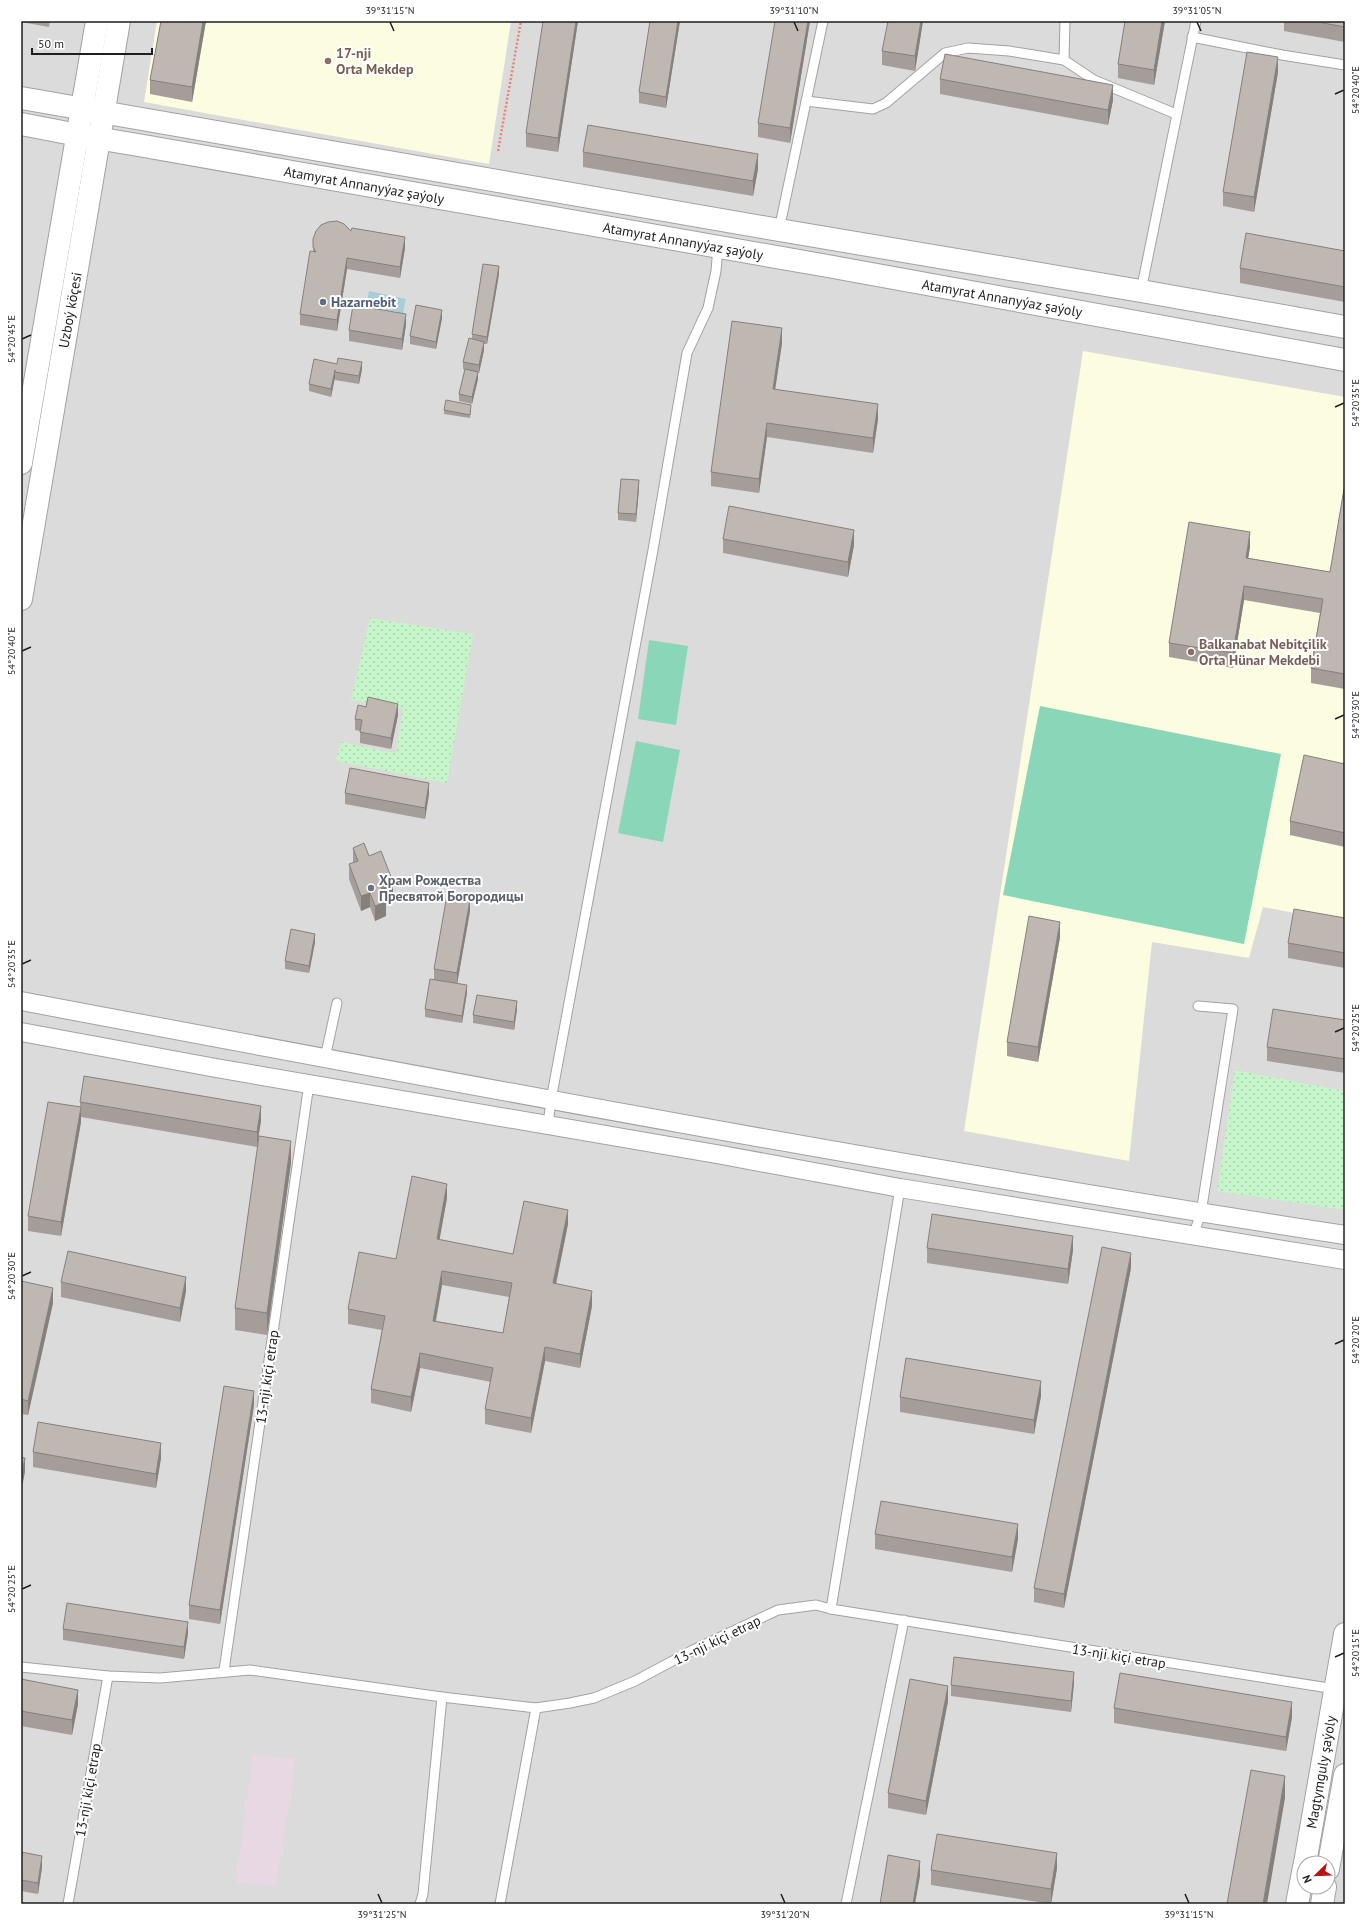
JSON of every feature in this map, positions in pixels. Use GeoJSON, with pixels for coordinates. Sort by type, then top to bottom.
{"type":"FeatureCollection","features":[{"type":"Feature","properties":{"kind":"street","name":"Uzboý köçesi"},"geometry":{"type":"LineString","coordinates":[[21,463],[98,21]]}},
{"type":"Feature","properties":{"kind":"street","name":"Uzboý köçesi"},"geometry":{"type":"LineString","coordinates":[[21,599],[120,21]]}},
{"type":"Feature","properties":{"kind":"street","name":"Atamyrat Annanyýaz şaýoly"},"geometry":{"type":"LineString","coordinates":[[21,98],[82,109],[104,111],[151,121],[779,230],[1142,290],[1345,327]]}},
{"type":"Feature","properties":{"kind":"street","name":"Atamyrat Annanyýaz şaýoly"},"geometry":{"type":"LineString","coordinates":[[21,124],[718,247],[1345,360]]}},
{"type":"Feature","properties":{"kind":"street"},"geometry":{"type":"LineString","coordinates":[[21,1001],[551,1100],[1201,1213],[1345,1235]]}},
{"type":"Feature","properties":{"kind":"street"},"geometry":{"type":"LineString","coordinates":[[21,1032],[900,1188],[1345,1260]]}},
{"type":"Feature","properties":{"kind":"street"},"geometry":{"type":"LineString","coordinates":[[1327,1232],[1345,1227]]}},
{"type":"Feature","properties":{"kind":"street","name":"Magtymguly şaýoly"},"geometry":{"type":"LineString","coordinates":[[1306,1855],[1345,1634]]}},
{"type":"Feature","properties":{"kind":"street","name":"Magtymguly şaýoly"},"geometry":{"type":"LineString","coordinates":[[1331,1855],[1345,1775]]}},
{"type":"Feature","properties":{"kind":"lane"},"geometry":{"type":"LineString","coordinates":[[779,230],[824,21]]}},
{"type":"Feature","properties":{"kind":"lane"},"geometry":{"type":"LineString","coordinates":[[1064,21],[1064,60]]}},
{"type":"Feature","properties":{"kind":"lane"},"geometry":{"type":"LineString","coordinates":[[1142,290],[1176,114],[1196,21]]}},
{"type":"Feature","properties":{"kind":"lane"},"geometry":{"type":"LineString","coordinates":[[1192,37],[1282,55],[1345,65]]}},
{"type":"Feature","properties":{"kind":"lane"},"geometry":{"type":"LineString","coordinates":[[806,101],[873,109],[886,103],[944,53],[968,48],[1009,51],[1064,60],[1094,80],[1176,114]]}},
{"type":"Feature","properties":{"kind":"lane"},"geometry":{"type":"LineString","coordinates":[[548,1125],[551,1100],[653,550],[687,353],[708,308],[716,271],[718,247]]}},
{"type":"Feature","properties":{"kind":"lane"},"geometry":{"type":"LineString","coordinates":[[325,1058],[337,1003]]}},
{"type":"Feature","properties":{"kind":"lane"},"geometry":{"type":"LineString","coordinates":[[1193,1236],[1201,1213],[1233,1009],[1198,1006]]}},
{"type":"Feature","properties":{"kind":"lane","name":"13-nji kiçi etrap"},"geometry":{"type":"LineString","coordinates":[[224,1671],[309,1084]]}},
{"type":"Feature","properties":{"kind":"lane"},"geometry":{"type":"LineString","coordinates":[[831,1609],[900,1188]]}},
{"type":"Feature","properties":{"kind":"lane","name":"13-nji kiçi etrap"},"geometry":{"type":"LineString","coordinates":[[21,1667],[108,1676],[160,1678],[224,1671],[250,1670],[442,1697],[536,1708],[594,1698],[636,1681],[693,1650],[778,1610],[816,1605],[831,1609],[1061,1647],[1335,1689]]}},
{"type":"Feature","properties":{"kind":"lane"},"geometry":{"type":"LineString","coordinates":[[846,1904],[904,1620]]}},
{"type":"Feature","properties":{"kind":"lane","name":"13-nji kiçi etrap"},"geometry":{"type":"LineString","coordinates":[[68,1904],[108,1676]]}},
{"type":"Feature","properties":{"kind":"lane"},"geometry":{"type":"LineString","coordinates":[[420,1904],[424,1886],[442,1697]]}},
{"type":"Feature","properties":{"kind":"lane"},"geometry":{"type":"LineString","coordinates":[[500,1904],[536,1708]]}},
{"type":"Feature","properties":{"kind":"path"},"geometry":{"type":"LineString","coordinates":[[498,151],[521,21]]}},
{"type":"Feature","properties":{"kind":"shaded area"},"geometry":{"type":"Polygon","coordinates":[[[21,21],[1345,21],[1345,1904],[21,1904],[21,21]]]}},
{"type":"Feature","properties":{"kind":"shaded area","name":"17-nji Orta Mekdep"},"geometry":{"type":"Polygon","coordinates":[[[157,21],[511,21],[489,164],[144,102],[157,21]]]}},
{"type":"Feature","properties":{"kind":"shaded area","name":"Balkanabat Nebitçilik Orta Hünar Mekdebi"},"geometry":{"type":"Polygon","coordinates":[[[1083,351],[1345,397],[1345,923],[1263,907],[1249,958],[1152,942],[1129,1161],[964,1131],[1083,351]]]}},
{"type":"Feature","properties":{"kind":"shaded area"},"geometry":{"type":"Polygon","coordinates":[[[253,1755],[296,1759],[276,1886],[236,1882],[253,1755]]]}},
{"type":"Feature","properties":{"kind":"green space"},"geometry":{"type":"Polygon","coordinates":[[[370,618],[473,634],[447,783],[336,761],[341,742],[396,753],[403,708],[351,700],[370,618]]]}},
{"type":"Feature","properties":{"kind":"green space"},"geometry":{"type":"Polygon","coordinates":[[[649,640],[688,646],[676,725],[638,719],[649,640]]]}},
{"type":"Feature","properties":{"kind":"green space"},"geometry":{"type":"Polygon","coordinates":[[[1040,706],[1281,754],[1244,944],[1003,895],[1040,706]]]}},
{"type":"Feature","properties":{"kind":"green space"},"geometry":{"type":"Polygon","coordinates":[[[636,741],[680,750],[663,842],[618,833],[636,741]]]}},
{"type":"Feature","properties":{"kind":"green space"},"geometry":{"type":"Polygon","coordinates":[[[1235,1070],[1345,1091],[1345,1210],[1217,1191],[1235,1070]]]}},
{"type":"Feature","properties":{"kind":"water"},"geometry":{"type":"Polygon","coordinates":[[[369,291],[406,299],[403,313],[366,306],[369,291]]]}},
{"type":"Feature","properties":{"kind":"building"},"geometry":{"type":"Polygon","coordinates":[[[161,21],[203,21],[192,87],[150,80],[161,21]]]}},
{"type":"Feature","properties":{"kind":"building"},"geometry":{"type":"Polygon","coordinates":[[[543,21],[576,21],[558,138],[526,133],[543,21]]]}},
{"type":"Feature","properties":{"kind":"building"},"geometry":{"type":"Polygon","coordinates":[[[650,21],[678,21],[666,97],[639,92],[650,21]]]}},
{"type":"Feature","properties":{"kind":"building"},"geometry":{"type":"Polygon","coordinates":[[[775,21],[808,21],[790,128],[758,123],[775,21]]]}},
{"type":"Feature","properties":{"kind":"building"},"geometry":{"type":"Polygon","coordinates":[[[888,21],[921,21],[915,56],[882,51],[888,21]]]}},
{"type":"Feature","properties":{"kind":"building"},"geometry":{"type":"Polygon","coordinates":[[[1125,21],[1162,21],[1154,70],[1118,64],[1125,21]]]}},
{"type":"Feature","properties":{"kind":"building"},"geometry":{"type":"Polygon","coordinates":[[[1312,21],[1345,21],[1345,27],[1312,21]]]}},
{"type":"Feature","properties":{"kind":"building"},"geometry":{"type":"Polygon","coordinates":[[[1247,52],[1278,57],[1254,197],[1223,192],[1247,52]]]}},
{"type":"Feature","properties":{"kind":"building"},"geometry":{"type":"Polygon","coordinates":[[[945,54],[1113,85],[1108,110],[940,79],[945,54]]]}},
{"type":"Feature","properties":{"kind":"building"},"geometry":{"type":"Polygon","coordinates":[[[588,125],[758,154],[753,181],[583,152],[588,125]]]}},
{"type":"Feature","properties":{"kind":"building","name":"Hazarnebit"},"geometry":{"type":"Polygon","coordinates":[[[337,221],[344,224],[351,231],[352,228],[405,237],[400,267],[347,258],[337,320],[300,314],[310,251],[316,252],[313,247],[313,239],[316,231],[321,225],[328,222],[337,221]]]}},
{"type":"Feature","properties":{"kind":"building"},"geometry":{"type":"Polygon","coordinates":[[[1246,233],[1345,251],[1345,287],[1240,268],[1246,233]]]}},
{"type":"Feature","properties":{"kind":"building"},"geometry":{"type":"Polygon","coordinates":[[[483,264],[499,266],[487,337],[472,334],[483,264]]]}},
{"type":"Feature","properties":{"kind":"building"},"geometry":{"type":"Polygon","coordinates":[[[353,305],[406,314],[402,339],[349,330],[353,305]]]}},
{"type":"Feature","properties":{"kind":"building"},"geometry":{"type":"Polygon","coordinates":[[[416,305],[442,310],[436,342],[410,336],[416,305]]]}},
{"type":"Feature","properties":{"kind":"building"},"geometry":{"type":"Polygon","coordinates":[[[732,321],[782,328],[773,389],[878,404],[873,438],[767,423],[759,479],[711,472],[732,321]]]}},
{"type":"Feature","properties":{"kind":"building"},"geometry":{"type":"Polygon","coordinates":[[[469,338],[484,342],[479,365],[463,362],[469,338]]]}},
{"type":"Feature","properties":{"kind":"building"},"geometry":{"type":"Polygon","coordinates":[[[338,358],[362,362],[359,376],[335,372],[335,370],[331,389],[309,384],[314,359],[337,364],[338,358]]]}},
{"type":"Feature","properties":{"kind":"building"},"geometry":{"type":"Polygon","coordinates":[[[465,369],[478,372],[472,397],[459,394],[465,369]]]}},
{"type":"Feature","properties":{"kind":"building"},"geometry":{"type":"Polygon","coordinates":[[[446,400],[471,405],[470,415],[444,410],[446,400]]]}},
{"type":"Feature","properties":{"kind":"building"},"geometry":{"type":"Polygon","coordinates":[[[621,479],[639,480],[636,514],[618,513],[621,479]]]}},
{"type":"Feature","properties":{"kind":"building"},"geometry":{"type":"Polygon","coordinates":[[[1345,483],[1345,674],[1311,668],[1323,599],[1244,586],[1233,653],[1169,643],[1189,522],[1250,532],[1246,558],[1330,572],[1345,483]]]}},
{"type":"Feature","properties":{"kind":"building"},"geometry":{"type":"Polygon","coordinates":[[[729,506],[854,530],[848,562],[723,539],[729,506]]]}},
{"type":"Feature","properties":{"kind":"building"},"geometry":{"type":"Polygon","coordinates":[[[368,697],[398,704],[391,738],[360,732],[362,720],[355,719],[358,705],[366,707],[368,697]]]}},
{"type":"Feature","properties":{"kind":"building"},"geometry":{"type":"Polygon","coordinates":[[[1304,755],[1345,764],[1345,833],[1290,821],[1304,755]]]}},
{"type":"Feature","properties":{"kind":"building"},"geometry":{"type":"Polygon","coordinates":[[[350,768],[429,783],[425,808],[345,793],[350,768]]]}},
{"type":"Feature","properties":{"kind":"building","name":"Храм Рождества Пресвятой Богородицы"},"geometry":{"type":"Polygon","coordinates":[[[364,843],[369,856],[381,851],[393,882],[381,887],[386,902],[375,906],[370,893],[361,896],[349,864],[358,861],[353,848],[364,843]]]}},
{"type":"Feature","properties":{"kind":"building"},"geometry":{"type":"Polygon","coordinates":[[[447,895],[470,900],[457,973],[434,969],[447,895]]]}},
{"type":"Feature","properties":{"kind":"building"},"geometry":{"type":"Polygon","coordinates":[[[1294,909],[1345,918],[1345,953],[1288,943],[1294,909]]]}},
{"type":"Feature","properties":{"kind":"building"},"geometry":{"type":"Polygon","coordinates":[[[1029,916],[1060,922],[1038,1047],[1007,1042],[1029,916]]]}},
{"type":"Feature","properties":{"kind":"building"},"geometry":{"type":"Polygon","coordinates":[[[291,929],[315,934],[309,966],[285,961],[291,929]]]}},
{"type":"Feature","properties":{"kind":"building"},"geometry":{"type":"Polygon","coordinates":[[[430,979],[467,985],[462,1016],[425,1009],[430,979]]]}},
{"type":"Feature","properties":{"kind":"building"},"geometry":{"type":"Polygon","coordinates":[[[477,995],[517,1001],[514,1022],[473,1015],[477,995]]]}},
{"type":"Feature","properties":{"kind":"building"},"geometry":{"type":"Polygon","coordinates":[[[1273,1009],[1345,1020],[1345,1059],[1267,1047],[1273,1009]]]}},
{"type":"Feature","properties":{"kind":"building"},"geometry":{"type":"Polygon","coordinates":[[[84,1076],[261,1106],[257,1132],[80,1102],[84,1076]]]}},
{"type":"Feature","properties":{"kind":"building"},"geometry":{"type":"Polygon","coordinates":[[[48,1102],[81,1107],[61,1222],[28,1216],[48,1102]]]}},
{"type":"Feature","properties":{"kind":"building"},"geometry":{"type":"Polygon","coordinates":[[[259,1136],[291,1141],[267,1313],[235,1308],[259,1136]]]}},
{"type":"Feature","properties":{"kind":"building"},"geometry":{"type":"Polygon","coordinates":[[[412,1176],[447,1184],[437,1239],[513,1254],[524,1201],[568,1210],[553,1283],[592,1291],[580,1354],[545,1347],[531,1418],[485,1409],[493,1368],[420,1353],[411,1397],[371,1389],[385,1316],[348,1309],[359,1252],[396,1259],[412,1176]],[[442,1271],[433,1321],[503,1333],[512,1283],[442,1271]]]}},
{"type":"Feature","properties":{"kind":"building"},"geometry":{"type":"Polygon","coordinates":[[[932,1214],[1073,1236],[1068,1269],[927,1248],[932,1214]]]}},
{"type":"Feature","properties":{"kind":"building"},"geometry":{"type":"Polygon","coordinates":[[[1102,1247],[1131,1253],[1064,1594],[1034,1588],[1102,1247]]]}},
{"type":"Feature","properties":{"kind":"building"},"geometry":{"type":"Polygon","coordinates":[[[68,1251],[186,1277],[180,1308],[61,1282],[68,1251]]]}},
{"type":"Feature","properties":{"kind":"building"},"geometry":{"type":"Polygon","coordinates":[[[21,1281],[53,1288],[28,1401],[21,1399],[21,1281]]]}},
{"type":"Feature","properties":{"kind":"building"},"geometry":{"type":"Polygon","coordinates":[[[906,1358],[1041,1381],[1034,1420],[900,1397],[906,1358]]]}},
{"type":"Feature","properties":{"kind":"building"},"geometry":{"type":"Polygon","coordinates":[[[224,1386],[254,1391],[220,1610],[189,1605],[224,1386]]]}},
{"type":"Feature","properties":{"kind":"building"},"geometry":{"type":"Polygon","coordinates":[[[38,1422],[161,1443],[156,1474],[33,1452],[38,1422]]]}},
{"type":"Feature","properties":{"kind":"building"},"geometry":{"type":"Polygon","coordinates":[[[21,1457],[25,1458],[21,1478],[21,1457]]]}},
{"type":"Feature","properties":{"kind":"building"},"geometry":{"type":"Polygon","coordinates":[[[881,1501],[1018,1524],[1012,1557],[875,1534],[881,1501]]]}},
{"type":"Feature","properties":{"kind":"building"},"geometry":{"type":"Polygon","coordinates":[[[67,1603],[188,1622],[184,1647],[63,1629],[67,1603]]]}},
{"type":"Feature","properties":{"kind":"building"},"geometry":{"type":"Polygon","coordinates":[[[954,1657],[1074,1672],[1071,1701],[951,1685],[954,1657]]]}},
{"type":"Feature","properties":{"kind":"building"},"geometry":{"type":"Polygon","coordinates":[[[1120,1673],[1292,1702],[1286,1737],[1114,1708],[1120,1673]]]}},
{"type":"Feature","properties":{"kind":"building"},"geometry":{"type":"Polygon","coordinates":[[[21,1679],[78,1690],[72,1720],[21,1711],[21,1679]]]}},
{"type":"Feature","properties":{"kind":"building"},"geometry":{"type":"Polygon","coordinates":[[[910,1679],[948,1686],[926,1801],[888,1793],[910,1679]]]}},
{"type":"Feature","properties":{"kind":"building"},"geometry":{"type":"Polygon","coordinates":[[[1251,1770],[1285,1776],[1263,1904],[1227,1904],[1251,1770]]]}},
{"type":"Feature","properties":{"kind":"building"},"geometry":{"type":"Polygon","coordinates":[[[937,1834],[1057,1853],[1051,1889],[931,1870],[937,1834]]]}},
{"type":"Feature","properties":{"kind":"building"},"geometry":{"type":"Polygon","coordinates":[[[21,1852],[42,1856],[38,1883],[21,1880],[21,1852]]]}},
{"type":"Feature","properties":{"kind":"building"},"geometry":{"type":"Polygon","coordinates":[[[888,1855],[920,1861],[913,1904],[880,1904],[888,1855]]]}},
{"type":"Feature","properties":{"kind":"place","name":"17-nji Orta Mekdep"},"geometry":{"type":"Point","coordinates":[328,61]}},
{"type":"Feature","properties":{"kind":"place","name":"Hazarnebit"},"geometry":{"type":"Point","coordinates":[323,302]}},
{"type":"Feature","properties":{"kind":"place","name":"Balkanabat Nebitçilik Orta Hünar Mekdebi"},"geometry":{"type":"Point","coordinates":[1191,652]}},
{"type":"Feature","properties":{"kind":"place","name":"Храм Рождества Пресвятой Богородицы"},"geometry":{"type":"Point","coordinates":[371,888]}}]}
